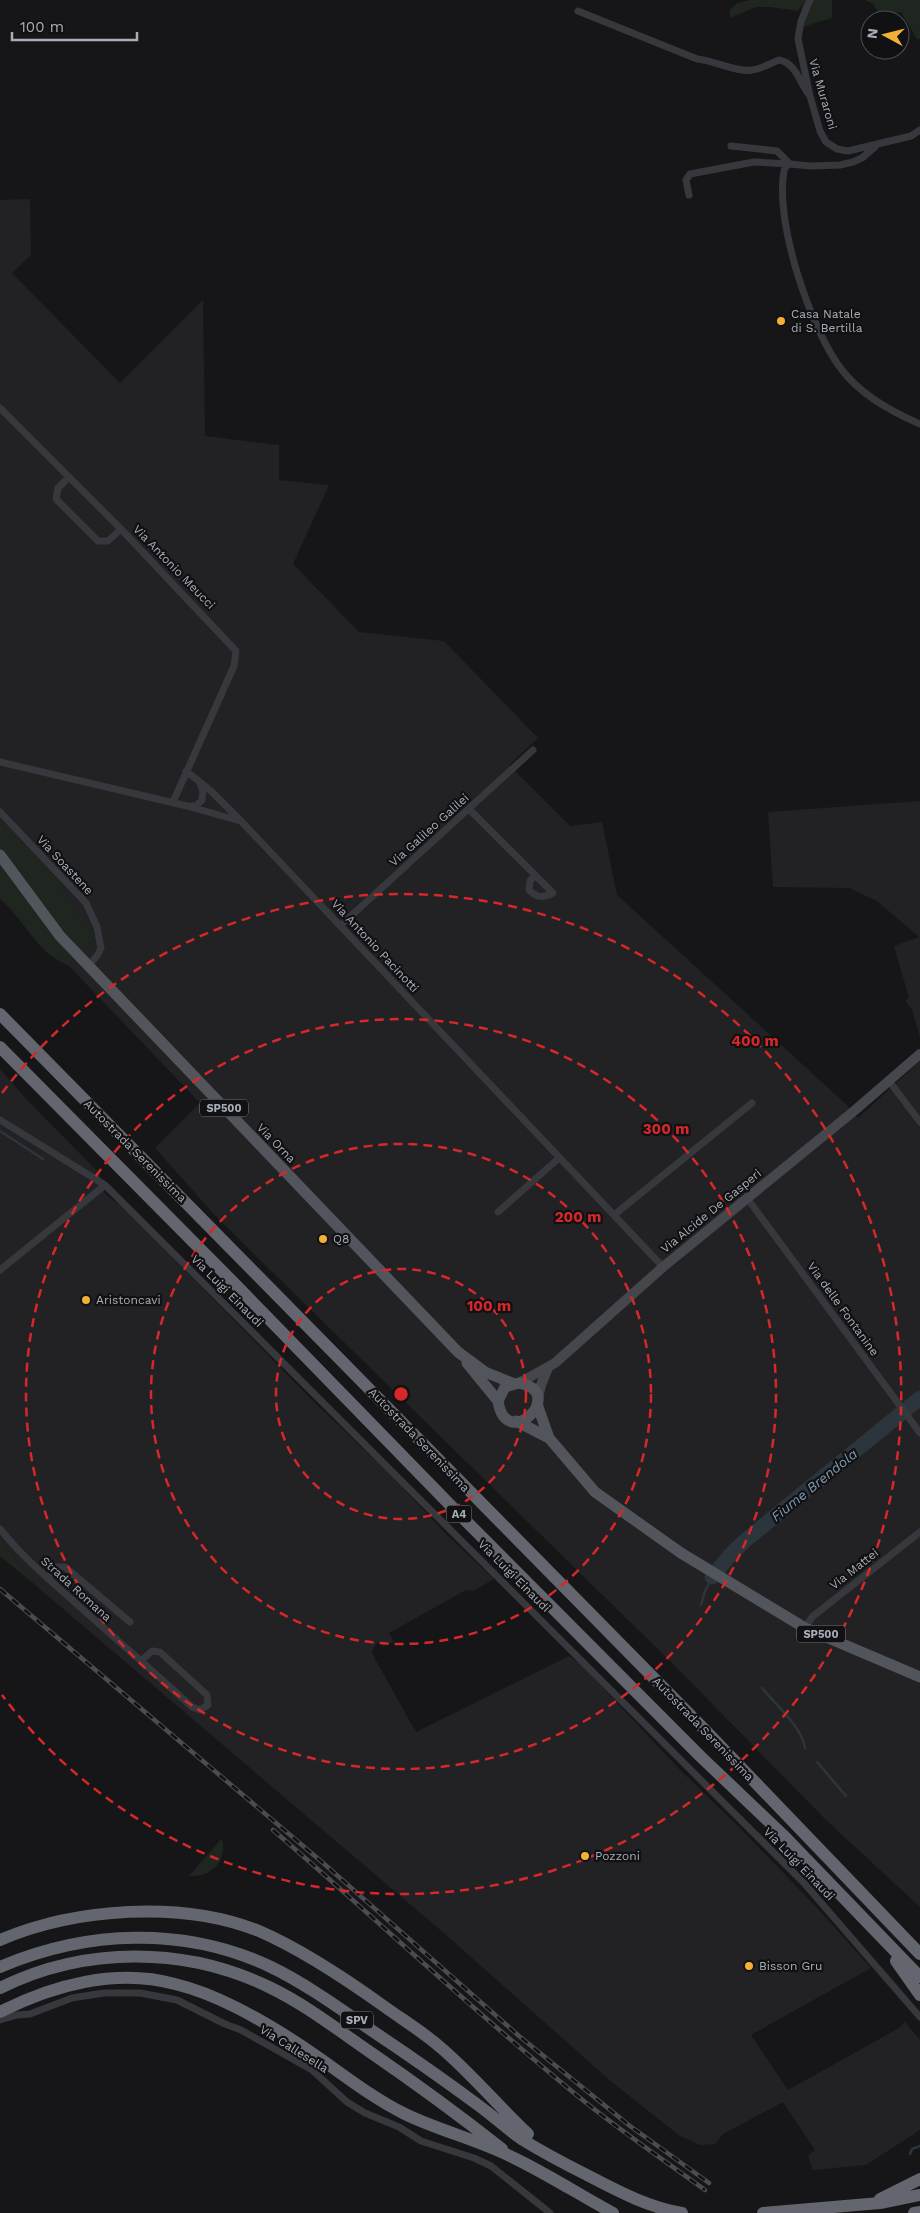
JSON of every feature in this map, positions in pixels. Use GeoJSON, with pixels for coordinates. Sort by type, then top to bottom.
{"type":"FeatureCollection","features":[{"type":"Feature","properties":{"kind":"highway","name":"Autostrada Serenissima"},"geometry":{"type":"LineString","coordinates":[[0,1014],[705,1730],[920,1954]]}},
{"type":"Feature","properties":{"kind":"highway","name":"Autostrada Serenissima"},"geometry":{"type":"LineString","coordinates":[[0,1047],[232,1280],[457,1512],[694,1750],[783,1834],[920,1977]]}},
{"type":"Feature","properties":{"kind":"highway"},"geometry":{"type":"LineString","coordinates":[[0,1940],[59,1921],[114,1913],[165,1912],[219,1920],[258,1931],[297,1950],[341,1977],[439,2045],[466,2070],[510,2118],[554,2158]]}},
{"type":"Feature","properties":{"kind":"highway"},"geometry":{"type":"LineString","coordinates":[[892,1925],[920,1945]]}},
{"type":"Feature","properties":{"kind":"highway"},"geometry":{"type":"LineString","coordinates":[[873,1928],[920,1995]]}},
{"type":"Feature","properties":{"kind":"highway","name":"SPV"},"geometry":{"type":"LineString","coordinates":[[0,1967],[60,1946],[115,1938],[152,1938],[186,1941],[240,1955],[285,1974],[327,2000],[438,2076],[522,2139],[554,2158],[634,2200],[682,2213]]}},
{"type":"Feature","properties":{"kind":"highway","name":"SPV"},"geometry":{"type":"LineString","coordinates":[[0,1988],[49,1969],[82,1961],[116,1957],[172,1958],[200,1963],[236,1973],[272,1988],[322,2019],[464,2118],[513,2157],[612,2213]]}},
{"type":"Feature","properties":{"kind":"highway"},"geometry":{"type":"LineString","coordinates":[[0,2012],[61,1987],[84,1982],[110,1979],[145,1979],[176,1984],[242,2010],[291,2039],[404,2114],[513,2157]]}},
{"type":"Feature","properties":{"kind":"highway"},"geometry":{"type":"LineString","coordinates":[[866,2204],[920,2179]]}},
{"type":"Feature","properties":{"kind":"highway"},"geometry":{"type":"LineString","coordinates":[[763,2213],[866,2204],[920,2195]]}},
{"type":"Feature","properties":{"kind":"highway"},"geometry":{"type":"LineString","coordinates":[[914,2213],[920,2212]]}},
{"type":"Feature","properties":{"kind":"main road","name":"Via Orna"},"geometry":{"type":"LineString","coordinates":[[0,855],[60,936],[458,1352],[485,1372],[516,1383]]}},
{"type":"Feature","properties":{"kind":"main road","name":"Via Alcide De Gasperi"},"geometry":{"type":"LineString","coordinates":[[537,1403],[541,1384],[548,1368],[663,1268],[920,1054]]}},
{"type":"Feature","properties":{"kind":"main road","name":"SP500"},"geometry":{"type":"LineString","coordinates":[[458,1352],[498,1401],[503,1415],[549,1438]]}},
{"type":"Feature","properties":{"kind":"main road"},"geometry":{"type":"LineString","coordinates":[[498,1401],[505,1387],[548,1368]]}},
{"type":"Feature","properties":{"kind":"main road","name":"SP500"},"geometry":{"type":"LineString","coordinates":[[516,1383],[532,1389],[549,1438],[595,1492],[702,1565],[805,1628],[920,1677]]}},
{"type":"Feature","properties":{"kind":"main road"},"geometry":{"type":"LineString","coordinates":[[516,1421],[530,1417],[537,1403]]}},
{"type":"Feature","properties":{"kind":"street","name":"Via Muraroni"},"geometry":{"type":"LineString","coordinates":[[810,0],[801,21],[798,39],[810,96],[820,131],[826,142],[837,149],[848,151],[910,136],[920,130]]}},
{"type":"Feature","properties":{"kind":"street"},"geometry":{"type":"LineString","coordinates":[[578,11],[696,59],[711,60],[730,68],[751,71],[779,60],[783,61],[791,66],[810,96]]}},
{"type":"Feature","properties":{"kind":"street"},"geometry":{"type":"LineString","coordinates":[[689,195],[686,180],[690,174],[754,162],[811,166],[840,165],[862,158],[877,145]]}},
{"type":"Feature","properties":{"kind":"street"},"geometry":{"type":"LineString","coordinates":[[732,146],[777,151],[790,164]]}},
{"type":"Feature","properties":{"kind":"street"},"geometry":{"type":"LineString","coordinates":[[790,164],[785,167],[782,192],[792,257],[804,297],[826,345],[842,371],[865,393],[920,424]]}},
{"type":"Feature","properties":{"kind":"street","name":"Via Antonio Meucci"},"geometry":{"type":"LineString","coordinates":[[0,408],[121,529],[236,650],[234,666],[173,802]]}},
{"type":"Feature","properties":{"kind":"street"},"geometry":{"type":"LineString","coordinates":[[69,477],[56,491],[56,498],[98,541],[108,541],[121,529]]}},
{"type":"Feature","properties":{"kind":"street","name":"Via Galileo Galilei"},"geometry":{"type":"LineString","coordinates":[[341,925],[534,750]]}},
{"type":"Feature","properties":{"kind":"street"},"geometry":{"type":"LineString","coordinates":[[0,762],[173,802],[241,821]]}},
{"type":"Feature","properties":{"kind":"street"},"geometry":{"type":"LineString","coordinates":[[186,771],[200,782],[203,791],[202,800],[196,806],[187,806]]}},
{"type":"Feature","properties":{"kind":"street","name":"Via Antonio Pacinotti"},"geometry":{"type":"LineString","coordinates":[[200,782],[241,821],[341,925],[663,1268]]}},
{"type":"Feature","properties":{"kind":"street"},"geometry":{"type":"LineString","coordinates":[[468,809],[535,875]]}},
{"type":"Feature","properties":{"kind":"street","name":"Via Soastene"},"geometry":{"type":"LineString","coordinates":[[0,812],[86,903],[97,927],[101,948],[88,966]]}},
{"type":"Feature","properties":{"kind":"street"},"geometry":{"type":"LineString","coordinates":[[888,1081],[920,1122]]}},
{"type":"Feature","properties":{"kind":"street"},"geometry":{"type":"LineString","coordinates":[[614,1215],[752,1103]]}},
{"type":"Feature","properties":{"kind":"street","name":"Via Luigi Einaudi"},"geometry":{"type":"LineString","coordinates":[[0,1120],[106,1184],[804,1883],[920,2017]]}},
{"type":"Feature","properties":{"kind":"street"},"geometry":{"type":"LineString","coordinates":[[498,1212],[559,1158]]}},
{"type":"Feature","properties":{"kind":"street"},"geometry":{"type":"LineString","coordinates":[[0,1270],[106,1184]]}},
{"type":"Feature","properties":{"kind":"street","name":"Via delle Fontanine"},"geometry":{"type":"LineString","coordinates":[[747,1198],[920,1432]]}},
{"type":"Feature","properties":{"kind":"street","name":"Strada Romana"},"geometry":{"type":"LineString","coordinates":[[0,1529],[23,1556],[192,1707],[200,1710],[208,1704],[207,1695],[204,1691],[160,1652],[152,1651],[141,1661]]}},
{"type":"Feature","properties":{"kind":"street","name":"Via Mattei"},"geometry":{"type":"LineString","coordinates":[[805,1628],[812,1616],[920,1532]]}},
{"type":"Feature","properties":{"kind":"street"},"geometry":{"type":"LineString","coordinates":[[48,1578],[56,1567],[65,1567],[130,1622]]}},
{"type":"Feature","properties":{"kind":"street","name":"Via Callesella"},"geometry":{"type":"LineString","coordinates":[[0,2020],[17,2015],[30,2014],[72,1998],[104,1993],[140,1993],[177,2000],[241,2030],[312,2070],[347,2102],[365,2113],[399,2127],[421,2141],[474,2158],[491,2166],[550,2213]]}},
{"type":"Feature","properties":{"kind":"shaded area"},"geometry":{"type":"Polygon","coordinates":[[[750,0],[832,0],[832,18],[799,28],[802,4],[798,11],[756,7],[730,18],[730,10],[737,3],[750,0]]]}},
{"type":"Feature","properties":{"kind":"shaded area"},"geometry":{"type":"Polygon","coordinates":[[[865,0],[920,0],[920,39],[917,39],[910,27],[910,10],[877,10],[873,4],[865,0]]]}},
{"type":"Feature","properties":{"kind":"shaded area"},"geometry":{"type":"Polygon","coordinates":[[[30,199],[31,255],[12,273],[120,383],[203,300],[205,436],[279,445],[279,480],[329,485],[293,564],[359,632],[444,641],[538,738],[509,765],[570,826],[602,822],[617,895],[847,1105],[858,1118],[920,1061],[920,1907],[826,1820],[672,1663],[262,1262],[213,1213],[155,1148],[200,1103],[68,965],[96,935],[0,815],[0,200],[30,199]]]}},
{"type":"Feature","properties":{"kind":"shaded area"},"geometry":{"type":"Polygon","coordinates":[[[920,801],[920,1037],[912,1010],[905,1001],[909,998],[894,946],[919,937],[877,901],[849,888],[773,887],[768,812],[920,801]]]}},
{"type":"Feature","properties":{"kind":"shaded area"},"geometry":{"type":"Polygon","coordinates":[[[0,815],[45,864],[96,936],[68,965],[57,960],[39,945],[0,899],[0,815]]]}},
{"type":"Feature","properties":{"kind":"shaded area"},"geometry":{"type":"Polygon","coordinates":[[[0,1069],[27,1100],[99,1173],[105,1194],[125,1209],[316,1404],[390,1474],[446,1534],[494,1579],[473,1591],[466,1590],[389,1633],[394,1641],[383,1647],[379,1641],[375,1645],[372,1651],[375,1659],[416,1732],[569,1656],[582,1665],[678,1768],[739,1827],[818,1909],[871,1968],[751,2035],[788,2090],[899,2028],[905,2022],[920,2040],[920,2130],[866,2165],[813,2170],[808,2156],[815,2150],[783,2102],[723,2134],[715,2144],[700,2145],[680,2136],[613,2083],[445,1934],[35,1585],[0,1539],[0,1069]]]}},
{"type":"Feature","properties":{"kind":"shaded area"},"geometry":{"type":"Polygon","coordinates":[[[0,1539],[35,1585],[0,1556],[0,1539]]]}},
{"type":"Feature","properties":{"kind":"shaded area"},"geometry":{"type":"Polygon","coordinates":[[[222,1838],[222,1854],[216,1866],[205,1874],[189,1876],[222,1838]]]}},
{"type":"Feature","properties":{"kind":"waterway"},"geometry":{"type":"LineString","coordinates":[[0,1131],[43,1159]]}},
{"type":"Feature","properties":{"kind":"waterway","name":"Fiume Brendola"},"geometry":{"type":"LineString","coordinates":[[712,1577],[731,1554],[747,1539],[920,1398]]}},
{"type":"Feature","properties":{"kind":"waterway"},"geometry":{"type":"LineString","coordinates":[[701,1605],[712,1577]]}},
{"type":"Feature","properties":{"kind":"waterway"},"geometry":{"type":"LineString","coordinates":[[762,1688],[794,1724],[803,1740],[805,1748]]}},
{"type":"Feature","properties":{"kind":"waterway"},"geometry":{"type":"LineString","coordinates":[[817,1762],[846,1796]]}},
{"type":"Feature","properties":{"kind":"waterway"},"geometry":{"type":"LineString","coordinates":[[910,2154],[912,2149],[920,2146]]}},
{"type":"Feature","properties":{"kind":"railway"},"geometry":{"type":"LineString","coordinates":[[0,1589],[322,1862],[519,2036],[630,2126],[709,2183]]}},
{"type":"Feature","properties":{"kind":"railway"},"geometry":{"type":"LineString","coordinates":[[273,1830],[460,1996],[574,2093],[639,2143],[705,2190]]}},
{"type":"Feature","properties":{"kind":"place","name":"Casa Natale di S. Bertilla"},"geometry":{"type":"Point","coordinates":[781,321]}},
{"type":"Feature","properties":{"kind":"place","name":"Q8"},"geometry":{"type":"Point","coordinates":[323,1239]}},
{"type":"Feature","properties":{"kind":"place","name":"Aristoncavi"},"geometry":{"type":"Point","coordinates":[86,1300]}},
{"type":"Feature","properties":{"kind":"place","name":"Pozzoni"},"geometry":{"type":"Point","coordinates":[585,1856]}},
{"type":"Feature","properties":{"kind":"place","name":"Bisson Gru"},"geometry":{"type":"Point","coordinates":[749,1966]}}]}
